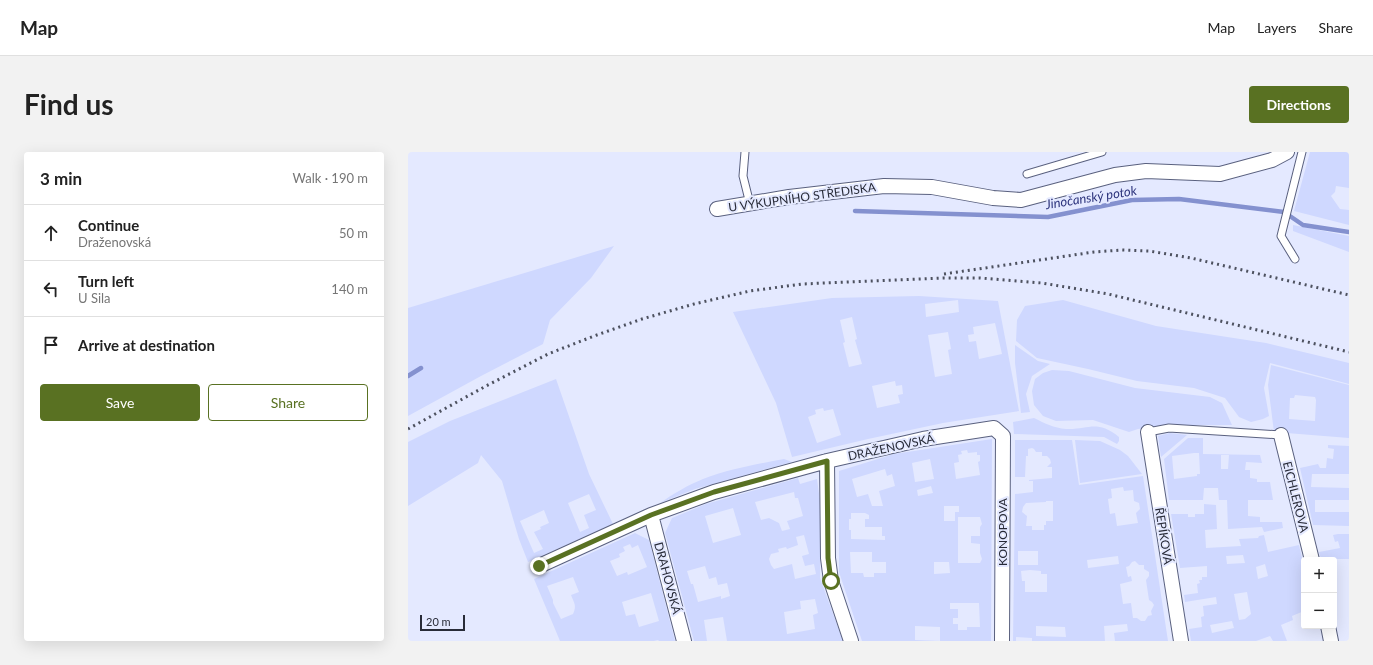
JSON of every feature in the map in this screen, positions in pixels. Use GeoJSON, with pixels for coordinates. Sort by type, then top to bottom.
{"type":"FeatureCollection","features":[{"type":"Feature","properties":{"kind":"street","name":"U VÝKUPNÍHO STŘEDISKA"},"geometry":{"type":"LineString","coordinates":[[717,209],[789,196],[884,186],[932,187],[993,198],[1022,200],[1115,175],[1146,171],[1220,174],[1272,160],[1287,152]]}},
{"type":"Feature","properties":{"kind":"street","name":"DRAŽENOVSKÁ"},"geometry":{"type":"LineString","coordinates":[[539,566],[651,515],[714,492],[827,461],[923,439],[994,428]]}},
{"type":"Feature","properties":{"kind":"street","name":"KONOPOVA"},"geometry":{"type":"LineString","coordinates":[[994,428],[1003,436],[1002,641]]}},
{"type":"Feature","properties":{"kind":"street","name":"ŘEPÍKOVÁ"},"geometry":{"type":"LineString","coordinates":[[1148,432],[1181,641]]}},
{"type":"Feature","properties":{"kind":"street","name":"EICHLEROVA"},"geometry":{"type":"LineString","coordinates":[[1281,435],[1311,557]]}},
{"type":"Feature","properties":{"kind":"street"},"geometry":{"type":"LineString","coordinates":[[827,461],[828,558],[831,581],[851,641]]}},
{"type":"Feature","properties":{"kind":"street","name":"DRAHOVSKÁ"},"geometry":{"type":"LineString","coordinates":[[651,515],[684,641]]}},
{"type":"Feature","properties":{"kind":"street"},"geometry":{"type":"LineString","coordinates":[[1329,629],[1331,641]]}},
{"type":"Feature","properties":{"kind":"lane"},"geometry":{"type":"LineString","coordinates":[[745,152],[744,176],[750,204]]}},
{"type":"Feature","properties":{"kind":"lane"},"geometry":{"type":"LineString","coordinates":[[1027,174],[1102,152]]}},
{"type":"Feature","properties":{"kind":"lane"},"geometry":{"type":"LineString","coordinates":[[1295,259],[1281,236],[1302,152]]}},
{"type":"Feature","properties":{"kind":"lane"},"geometry":{"type":"LineString","coordinates":[[1148,432],[1169,428],[1281,435]]}},
{"type":"Feature","properties":{"kind":"shaded area"},"geometry":{"type":"Polygon","coordinates":[[[1310,152],[1349,152],[1349,188],[1336,186],[1335,192],[1331,196],[1340,209],[1349,210],[1349,225],[1294,211],[1310,152]]]}},
{"type":"Feature","properties":{"kind":"shaded area"},"geometry":{"type":"Polygon","coordinates":[[[1293,225],[1349,236],[1349,252],[1293,231],[1293,225]]]}},
{"type":"Feature","properties":{"kind":"shaded area"},"geometry":{"type":"Polygon","coordinates":[[[614,246],[591,278],[550,320],[543,344],[408,416],[408,308],[614,246]]]}},
{"type":"Feature","properties":{"kind":"shaded area"},"geometry":{"type":"Polygon","coordinates":[[[919,296],[998,301],[1019,411],[943,423],[792,457],[776,403],[733,312],[832,298],[919,296]],[[958,300],[925,304],[926,317],[959,312],[958,300]],[[852,317],[840,320],[845,342],[843,343],[849,367],[862,364],[855,340],[857,339],[852,317]],[[995,323],[973,327],[974,334],[968,335],[969,342],[976,341],[979,359],[1002,354],[995,323]],[[948,332],[928,335],[935,377],[952,374],[948,350],[951,349],[948,332]],[[895,381],[872,386],[877,408],[900,403],[898,395],[903,394],[902,385],[896,386],[895,381]],[[823,408],[815,410],[816,414],[808,417],[817,443],[841,435],[833,409],[824,411],[823,408]]]}},
{"type":"Feature","properties":{"kind":"shaded area"},"geometry":{"type":"Polygon","coordinates":[[[1063,300],[1156,326],[1266,343],[1349,363],[1349,384],[1270,363],[1264,388],[1269,416],[1251,422],[1239,417],[1225,398],[1194,388],[1137,381],[1037,358],[1016,341],[1017,320],[1025,306],[1063,300]]]}},
{"type":"Feature","properties":{"kind":"shaded area"},"geometry":{"type":"Polygon","coordinates":[[[1015,345],[1038,361],[1050,364],[1032,376],[1026,394],[1030,412],[1021,413],[1015,363],[1015,345]]]}},
{"type":"Feature","properties":{"kind":"shaded area"},"geometry":{"type":"Polygon","coordinates":[[[1271,365],[1349,385],[1349,438],[1274,432],[1268,385],[1271,365]],[[1295,395],[1294,398],[1290,398],[1289,419],[1315,421],[1315,397],[1295,395]]]}},
{"type":"Feature","properties":{"kind":"shaded area"},"geometry":{"type":"Polygon","coordinates":[[[1052,370],[1069,371],[1135,388],[1210,397],[1222,403],[1232,425],[1169,425],[1138,429],[1129,432],[1093,420],[1056,421],[1043,416],[1034,405],[1032,391],[1035,379],[1043,373],[1052,370]]]}},
{"type":"Feature","properties":{"kind":"shaded area"},"geometry":{"type":"Polygon","coordinates":[[[556,379],[589,474],[613,524],[528,562],[519,539],[502,481],[481,455],[478,463],[408,506],[408,442],[450,421],[556,379]],[[589,494],[568,503],[580,532],[589,528],[584,515],[596,510],[589,494]],[[544,510],[520,521],[534,553],[543,549],[534,532],[541,529],[540,527],[549,523],[544,510]]]}},
{"type":"Feature","properties":{"kind":"shaded area"},"geometry":{"type":"Polygon","coordinates":[[[1034,418],[1049,425],[1066,429],[1092,427],[1104,428],[1119,437],[1119,441],[1117,444],[1104,437],[1014,434],[1013,422],[1034,418]]]}},
{"type":"Feature","properties":{"kind":"shaded area"},"geometry":{"type":"Polygon","coordinates":[[[1170,433],[1187,435],[1161,457],[1158,436],[1170,433]]]}},
{"type":"Feature","properties":{"kind":"shaded area"},"geometry":{"type":"Polygon","coordinates":[[[1188,438],[1203,438],[1203,454],[1260,455],[1262,463],[1246,462],[1245,470],[1250,470],[1250,478],[1257,479],[1257,482],[1270,482],[1273,500],[1248,500],[1248,516],[1260,517],[1260,522],[1282,522],[1283,528],[1264,532],[1262,527],[1228,529],[1227,500],[1219,500],[1218,488],[1204,488],[1203,500],[1169,500],[1164,459],[1188,438]],[[1199,453],[1172,456],[1174,479],[1197,476],[1197,474],[1200,474],[1199,453]],[[1221,455],[1221,469],[1228,469],[1229,455],[1221,455]]]}},
{"type":"Feature","properties":{"kind":"shaded area"},"geometry":{"type":"Polygon","coordinates":[[[992,439],[991,641],[940,641],[862,641],[839,572],[839,471],[894,454],[992,439]],[[967,450],[961,451],[962,454],[958,455],[959,462],[954,463],[956,479],[980,475],[978,462],[980,461],[980,455],[977,455],[977,452],[968,453],[967,450]],[[930,459],[912,463],[915,482],[934,479],[930,459]],[[885,469],[852,479],[857,497],[868,494],[872,506],[883,506],[879,491],[895,486],[892,474],[887,476],[885,469]],[[931,486],[917,490],[918,496],[933,493],[931,486]],[[944,506],[944,521],[955,521],[955,512],[959,512],[959,506],[944,506]],[[851,513],[851,519],[849,519],[849,530],[851,530],[851,539],[885,540],[885,536],[882,536],[882,527],[865,527],[865,519],[869,519],[869,515],[865,513],[851,513]],[[958,517],[958,563],[980,563],[982,559],[980,544],[971,543],[971,536],[980,536],[980,527],[982,524],[980,517],[958,517]],[[850,552],[851,573],[863,573],[864,577],[874,577],[874,573],[886,573],[886,562],[872,562],[872,552],[850,552]],[[934,562],[934,574],[950,573],[949,562],[934,562]],[[950,603],[950,609],[958,609],[958,618],[953,618],[953,624],[958,624],[958,630],[967,630],[967,627],[980,627],[979,603],[950,603]],[[915,626],[915,640],[940,641],[940,627],[915,626]]]}},
{"type":"Feature","properties":{"kind":"shaded area"},"geometry":{"type":"Polygon","coordinates":[[[1015,440],[1072,440],[1079,485],[1143,476],[1168,641],[1115,641],[1114,633],[1128,631],[1127,624],[1104,626],[1105,641],[1032,641],[1032,638],[1016,637],[1016,641],[1013,641],[1015,494],[1033,492],[1033,481],[1029,480],[1052,478],[1052,467],[1047,467],[1051,463],[1050,459],[1047,456],[1042,456],[1042,452],[1036,452],[1032,448],[1028,449],[1028,456],[1026,456],[1025,477],[1015,477],[1015,440]],[[1123,487],[1111,489],[1112,498],[1108,499],[1110,514],[1115,513],[1117,526],[1138,523],[1136,513],[1140,509],[1139,503],[1134,501],[1133,490],[1124,491],[1123,487]],[[1053,501],[1026,503],[1022,512],[1027,516],[1026,526],[1032,526],[1032,530],[1044,530],[1046,521],[1053,521],[1053,501]],[[1018,551],[1018,565],[1038,565],[1038,551],[1018,551]],[[1118,556],[1087,560],[1088,568],[1119,564],[1118,556]],[[1135,561],[1126,567],[1128,577],[1131,576],[1132,581],[1120,584],[1123,604],[1131,603],[1133,618],[1145,621],[1148,616],[1152,615],[1151,611],[1154,605],[1149,600],[1146,580],[1149,576],[1149,572],[1144,569],[1144,565],[1139,565],[1135,561]],[[1021,571],[1022,581],[1025,581],[1025,592],[1047,592],[1047,574],[1041,574],[1041,571],[1021,571]],[[1036,626],[1036,636],[1066,637],[1065,627],[1036,626]]]}},
{"type":"Feature","properties":{"kind":"shaded area"},"geometry":{"type":"Polygon","coordinates":[[[1075,440],[1100,441],[1120,450],[1128,456],[1142,474],[1080,483],[1075,440]]]}},
{"type":"Feature","properties":{"kind":"shaded area"},"geometry":{"type":"Polygon","coordinates":[[[1328,445],[1349,446],[1349,474],[1312,474],[1311,487],[1349,488],[1349,500],[1315,500],[1315,512],[1349,512],[1349,526],[1313,525],[1300,468],[1318,464],[1320,468],[1326,468],[1327,458],[1333,459],[1334,449],[1328,448],[1328,445]]]}},
{"type":"Feature","properties":{"kind":"shaded area"},"geometry":{"type":"Polygon","coordinates":[[[784,459],[792,462],[695,489],[660,503],[697,481],[713,475],[743,467],[784,459]]]}},
{"type":"Feature","properties":{"kind":"shaded area"},"geometry":{"type":"Polygon","coordinates":[[[798,478],[800,484],[817,479],[822,516],[820,531],[820,578],[843,641],[727,641],[723,617],[704,620],[707,641],[694,641],[665,533],[672,518],[706,504],[798,478]],[[794,492],[755,502],[761,520],[769,518],[779,523],[782,531],[790,529],[787,521],[803,516],[798,498],[795,498],[794,492]],[[733,508],[705,516],[713,543],[741,535],[733,508]],[[804,535],[796,537],[798,545],[787,549],[786,547],[778,549],[779,552],[771,554],[769,559],[771,565],[774,569],[792,564],[795,579],[816,574],[814,564],[805,566],[802,556],[809,554],[804,535]],[[705,566],[687,571],[691,584],[693,584],[698,602],[721,596],[721,599],[730,596],[727,583],[718,585],[716,577],[709,579],[705,566]],[[815,599],[800,601],[801,609],[784,612],[787,634],[815,629],[813,615],[818,613],[815,599]]]}},
{"type":"Feature","properties":{"kind":"shaded area"},"geometry":{"type":"Polygon","coordinates":[[[1204,504],[1216,505],[1217,529],[1205,530],[1206,548],[1241,546],[1239,539],[1258,538],[1259,536],[1264,535],[1268,552],[1299,545],[1302,557],[1301,612],[1292,616],[1293,620],[1281,625],[1287,641],[1273,641],[1270,636],[1256,641],[1191,641],[1189,629],[1202,627],[1201,617],[1204,616],[1203,606],[1217,604],[1216,597],[1185,602],[1184,595],[1198,593],[1197,584],[1200,583],[1199,580],[1202,580],[1202,577],[1207,577],[1207,566],[1180,568],[1171,514],[1188,514],[1188,517],[1195,517],[1195,514],[1204,514],[1204,504]],[[1243,555],[1226,556],[1227,564],[1245,563],[1243,555]],[[1265,564],[1256,567],[1258,579],[1268,576],[1265,564]],[[1247,592],[1234,594],[1239,620],[1245,619],[1251,614],[1247,592]],[[1232,621],[1210,625],[1212,633],[1234,628],[1232,621]]]}},
{"type":"Feature","properties":{"kind":"shaded area"},"geometry":{"type":"Polygon","coordinates":[[[635,533],[649,540],[675,641],[560,641],[534,579],[635,533]],[[630,544],[623,547],[625,551],[619,554],[620,557],[610,561],[617,576],[627,572],[628,575],[647,567],[638,545],[632,548],[630,544]],[[573,577],[547,586],[561,619],[573,614],[575,606],[571,595],[579,592],[573,577]],[[651,593],[622,602],[626,616],[635,614],[639,627],[659,621],[651,593]]]}},
{"type":"Feature","properties":{"kind":"shaded area"},"geometry":{"type":"Polygon","coordinates":[[[1349,534],[1349,559],[1320,557],[1319,552],[1340,548],[1338,541],[1335,542],[1333,535],[1349,534]]]}},
{"type":"Feature","properties":{"kind":"waterway","name":"Jinočanský potok"},"geometry":{"type":"LineString","coordinates":[[855,211],[1048,217],[1132,200],[1179,199],[1284,212],[1303,225],[1349,232]]}},
{"type":"Feature","properties":{"kind":"waterway","name":"Jinočanský potok"},"geometry":{"type":"LineString","coordinates":[[408,376],[421,368]]}},
{"type":"Feature","properties":{"kind":"railway"},"geometry":{"type":"LineString","coordinates":[[944,274],[1094,252],[1122,250],[1149,251],[1191,258],[1349,295]]}},
{"type":"Feature","properties":{"kind":"railway"},"geometry":{"type":"LineString","coordinates":[[408,429],[548,354],[594,336],[642,319],[694,304],[750,291],[802,284],[943,278],[980,278],[1042,283],[1108,294],[1349,352]]}},
{"type":"Feature","properties":{"kind":"route"},"geometry":{"type":"LineString","coordinates":[[539,566],[651,515],[714,492],[827,461],[828,558],[831,581]]}}]}
